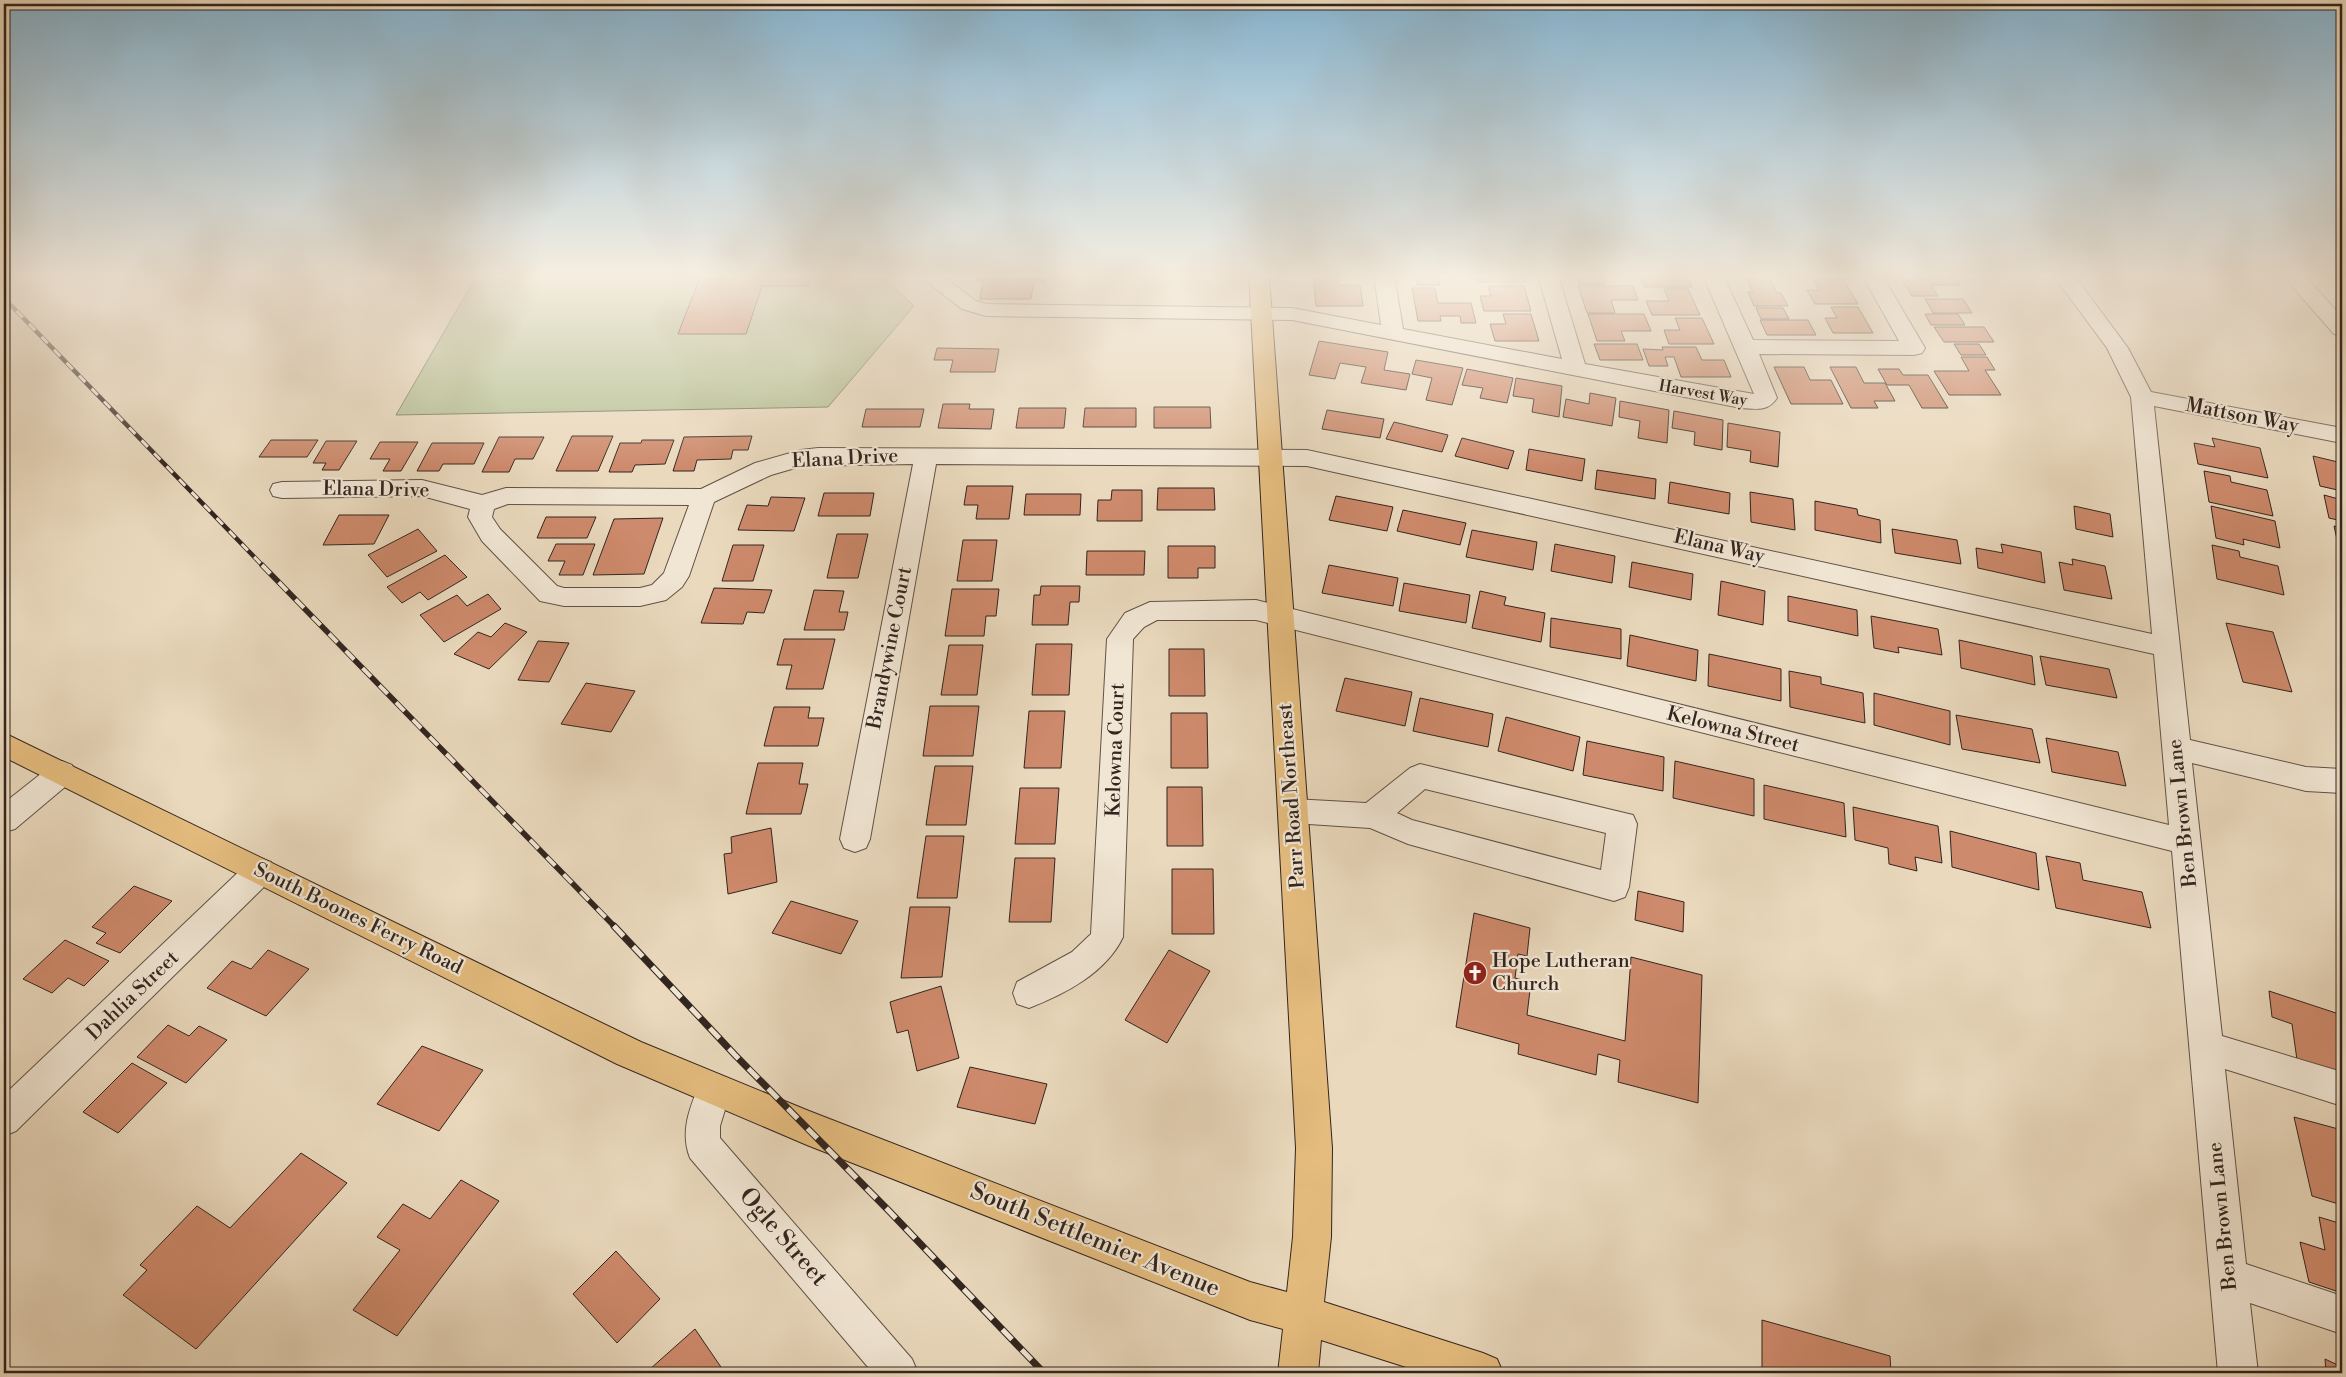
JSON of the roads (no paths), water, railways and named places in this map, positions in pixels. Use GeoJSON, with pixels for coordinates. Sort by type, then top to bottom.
{"type":"FeatureCollection","features":[{"type":"Feature","properties":{"kind":"main road","name":"Parr Road Northeast"},"geometry":{"type":"LineString","coordinates":[[1262,339],[1314,1148],[1312,1237],[1298,1373]]}},
{"type":"Feature","properties":{"kind":"main road","name":"South Boones Ferry Road"},"geometry":{"type":"LineString","coordinates":[[4,744],[629,1053],[714,1090]]}},
{"type":"Feature","properties":{"kind":"main road","name":"South Settlemier Avenue"},"geometry":{"type":"LineString","coordinates":[[714,1090],[864,1151],[1250,1301],[1345,1327],[1483,1373]]}},
{"type":"Feature","properties":{"kind":"street","name":"Harvest Way"},"geometry":{"type":"LineString","coordinates":[[1428,339],[1741,402],[1762,402],[1766,398],[1765,392],[1745,347]]}},
{"type":"Feature","properties":{"kind":"street"},"geometry":{"type":"LineString","coordinates":[[1567,339],[1576,370]]}},
{"type":"Feature","properties":{"kind":"street"},"geometry":{"type":"LineString","coordinates":[[1742,339],[1745,347],[1914,348],[1909,339]]}},
{"type":"Feature","properties":{"kind":"street","name":"Ben Brown Lane"},"geometry":{"type":"LineString","coordinates":[[2110,339],[2135,377],[2142,397],[2238,1373]]}},
{"type":"Feature","properties":{"kind":"street","name":"Mattson Way"},"geometry":{"type":"LineString","coordinates":[[2142,397],[2342,435]]}},
{"type":"Feature","properties":{"kind":"street","name":"Elana Drive"},"geometry":{"type":"LineString","coordinates":[[282,490],[422,488],[483,504],[506,496],[704,497],[763,469],[801,458],[926,456],[1269,458]]}},
{"type":"Feature","properties":{"kind":"street","name":"Brandywine Court"},"geometry":{"type":"LineString","coordinates":[[854,839],[926,456]]}},
{"type":"Feature","properties":{"kind":"street","name":"Elana Way"},"geometry":{"type":"LineString","coordinates":[[1269,458],[1316,459],[2166,647]]}},
{"type":"Feature","properties":{"kind":"street"},"geometry":{"type":"LineString","coordinates":[[483,504],[480,517],[491,536],[549,594],[564,597],[640,597],[651,596],[669,587],[676,576],[704,497]]}},
{"type":"Feature","properties":{"kind":"street","name":"Kelowna Court"},"geometry":{"type":"LineString","coordinates":[[1029,993],[1078,965],[1102,948],[1107,937],[1120,638],[1126,627],[1144,613],[1157,610],[1251,610],[1280,617]]}},
{"type":"Feature","properties":{"kind":"street","name":"Kelowna Street"},"geometry":{"type":"LineString","coordinates":[[1280,617],[2186,842]]}},
{"type":"Feature","properties":{"kind":"street"},"geometry":{"type":"LineString","coordinates":[[2176,748],[2306,779],[2342,781]]}},
{"type":"Feature","properties":{"kind":"street"},"geometry":{"type":"LineString","coordinates":[[13,812],[62,772]]}},
{"type":"Feature","properties":{"kind":"street"},"geometry":{"type":"LineString","coordinates":[[1293,811],[1372,816],[1408,831],[1614,887],[1622,824],[1420,776],[1372,816]]}},
{"type":"Feature","properties":{"kind":"street","name":"Dahlia Street"},"geometry":{"type":"LineString","coordinates":[[4,1119],[260,871]]}},
{"type":"Feature","properties":{"kind":"street"},"geometry":{"type":"LineString","coordinates":[[2206,1047],[2342,1089]]}},
{"type":"Feature","properties":{"kind":"street","name":"Ogle Street"},"geometry":{"type":"LineString","coordinates":[[714,1090],[702,1126],[703,1145],[819,1278],[898,1373]]}},
{"type":"Feature","properties":{"kind":"street"},"geometry":{"type":"LineString","coordinates":[[2229,1277],[2342,1315]]}},
{"type":"Feature","properties":{"kind":"railway"},"geometry":{"type":"LineString","coordinates":[[44,339],[263,566]]}},
{"type":"Feature","properties":{"kind":"railway"},"geometry":{"type":"LineString","coordinates":[[262,565],[615,927]]}},
{"type":"Feature","properties":{"kind":"railway"},"geometry":{"type":"LineString","coordinates":[[614,926],[735,1055],[890,1212],[1044,1373]]}},
{"type":"Feature","properties":{"kind":"place","name":"Hope Lutheran Church"},"geometry":{"type":"Point","coordinates":[1475,973]}}]}
